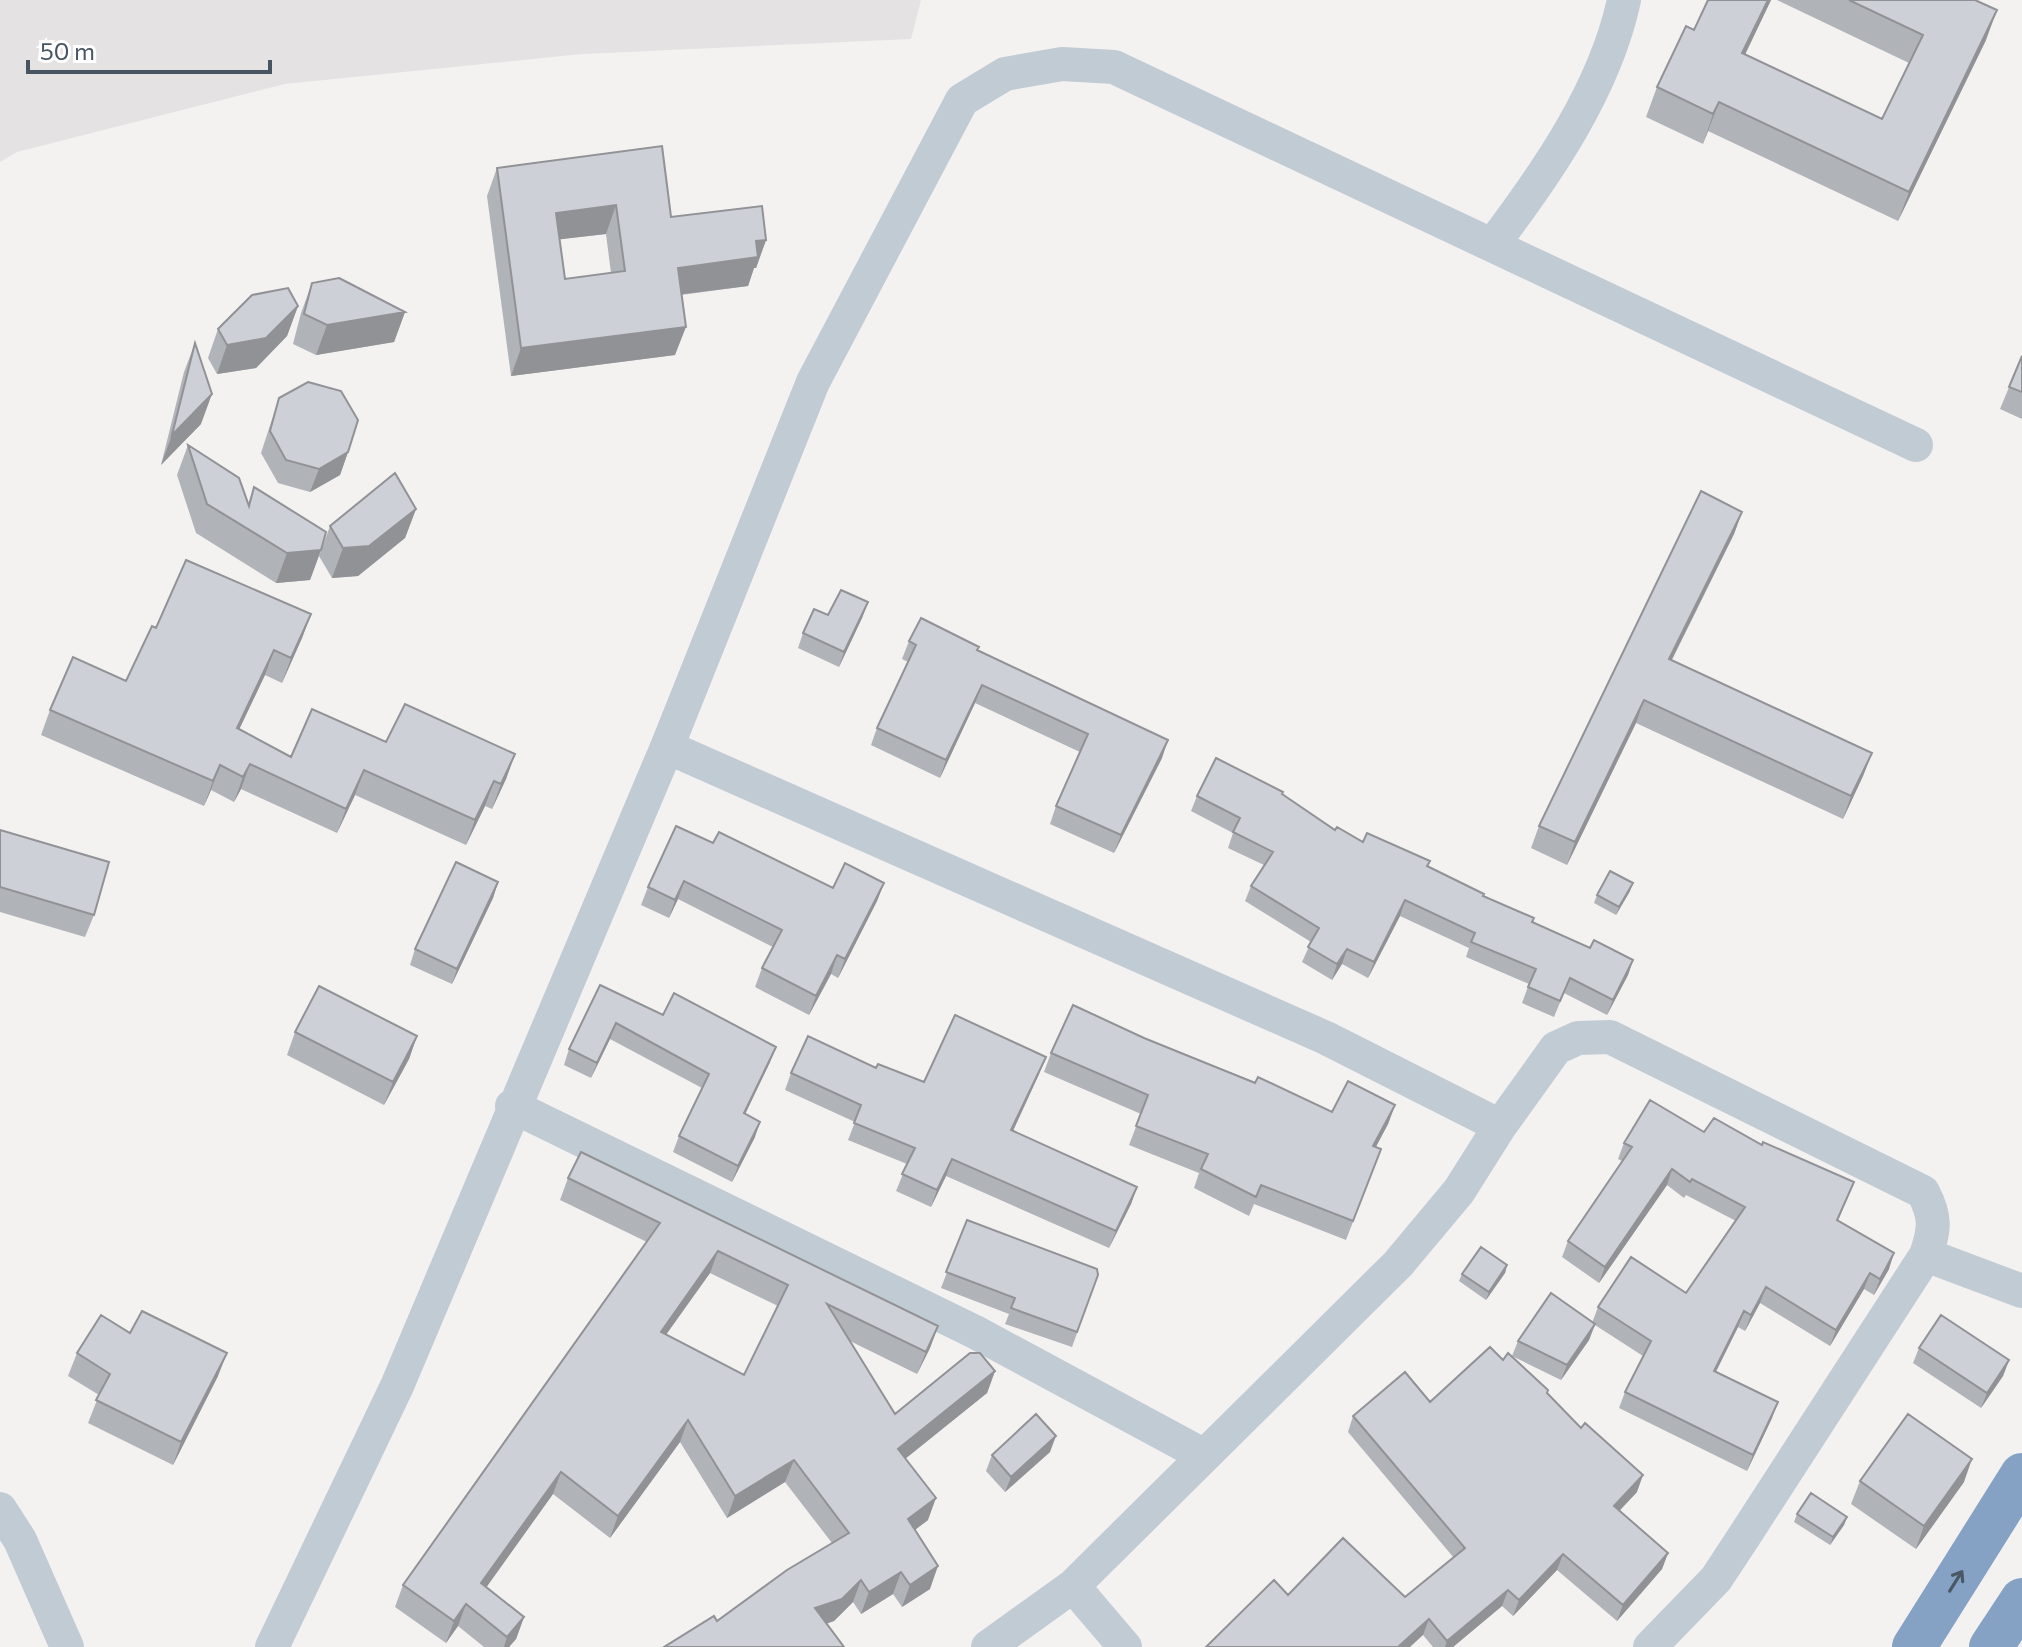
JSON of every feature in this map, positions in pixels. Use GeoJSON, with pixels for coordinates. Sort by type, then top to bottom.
{"type":"FeatureCollection","features":[{"type":"Feature","properties":{"kind":"highway"},"geometry":{"type":"LineString","coordinates":[[1914,1647],[2022,1475]]}},
{"type":"Feature","properties":{"kind":"highway"},"geometry":{"type":"LineString","coordinates":[[1991,1647],[2022,1600]]}},
{"type":"Feature","properties":{"kind":"street"},"geometry":{"type":"LineString","coordinates":[[1493,244],[1583,108],[1619,20],[1624,0]]}},
{"type":"Feature","properties":{"kind":"street"},"geometry":{"type":"LineString","coordinates":[[272,1647],[397,1386],[512,1106],[667,747],[813,382],[962,100],[1005,74],[1062,64],[1114,67],[1916,445]]}},
{"type":"Feature","properties":{"kind":"street"},"geometry":{"type":"LineString","coordinates":[[667,747],[1326,1038],[1500,1126]]}},
{"type":"Feature","properties":{"kind":"street"},"geometry":{"type":"LineString","coordinates":[[988,1647],[1073,1586],[1398,1264],[1459,1191],[1500,1126],[1556,1048],[1578,1038],[1610,1037],[1923,1192],[1934,1213],[1935,1231],[1926,1255],[1716,1579],[1650,1647]]}},
{"type":"Feature","properties":{"kind":"street"},"geometry":{"type":"LineString","coordinates":[[512,1106],[975,1332],[1203,1455]]}},
{"type":"Feature","properties":{"kind":"street"},"geometry":{"type":"LineString","coordinates":[[1926,1255],[2022,1291]]}},
{"type":"Feature","properties":{"kind":"street"},"geometry":{"type":"LineString","coordinates":[[0,1509],[26,1553],[67,1647]]}},
{"type":"Feature","properties":{"kind":"street"},"geometry":{"type":"LineString","coordinates":[[1073,1586],[1125,1647]]}},
{"type":"Feature","properties":{"kind":"shaded area"},"geometry":{"type":"Polygon","coordinates":[[[0,0],[921,0],[911,39],[582,54],[285,84],[17,152],[0,162],[0,0]]]}},
{"type":"Feature","properties":{"kind":"building"},"geometry":{"type":"Polygon","coordinates":[[[1708,0],[1768,0],[1742,53],[1882,119],[1923,35],[1849,0],[1975,0],[1997,10],[1909,192],[1719,102],[1713,114],[1657,87],[1686,26],[1694,30],[1708,0]]]}},
{"type":"Feature","properties":{"kind":"building"},"geometry":{"type":"Polygon","coordinates":[[[662,146],[671,217],[762,206],[766,240],[756,241],[758,257],[678,268],[686,327],[521,348],[497,168],[662,146]],[[616,205],[556,213],[565,279],[625,271],[616,205]]]}},
{"type":"Feature","properties":{"kind":"building"},"geometry":{"type":"Polygon","coordinates":[[[339,278],[405,312],[327,325],[304,314],[312,283],[339,278]]]}},
{"type":"Feature","properties":{"kind":"building"},"geometry":{"type":"Polygon","coordinates":[[[288,288],[298,306],[266,338],[227,345],[218,329],[252,295],[288,288]]]}},
{"type":"Feature","properties":{"kind":"building"},"geometry":{"type":"Polygon","coordinates":[[[195,343],[212,394],[172,435],[195,343]]]}},
{"type":"Feature","properties":{"kind":"building"},"geometry":{"type":"Polygon","coordinates":[[[2022,356],[2022,392],[2009,387],[2022,356]]]}},
{"type":"Feature","properties":{"kind":"building"},"geometry":{"type":"Polygon","coordinates":[[[308,382],[341,391],[358,420],[348,452],[319,469],[286,460],[270,431],[279,398],[308,382]]]}},
{"type":"Feature","properties":{"kind":"building"},"geometry":{"type":"Polygon","coordinates":[[[188,445],[239,478],[249,506],[254,487],[326,532],[321,550],[287,553],[207,504],[188,445]]]}},
{"type":"Feature","properties":{"kind":"building"},"geometry":{"type":"Polygon","coordinates":[[[395,473],[416,509],[369,546],[343,548],[330,526],[395,473]]]}},
{"type":"Feature","properties":{"kind":"building"},"geometry":{"type":"Polygon","coordinates":[[[1701,491],[1742,512],[1669,659],[1872,753],[1851,796],[1644,700],[1575,842],[1539,826],[1701,491]]]}},
{"type":"Feature","properties":{"kind":"building"},"geometry":{"type":"Polygon","coordinates":[[[186,560],[311,614],[291,658],[274,650],[237,728],[291,757],[312,709],[386,742],[405,704],[515,754],[501,784],[494,781],[475,820],[364,770],[346,809],[250,764],[243,777],[220,765],[213,781],[50,710],[73,657],[126,681],[152,626],[156,628],[186,560]]]}},
{"type":"Feature","properties":{"kind":"building"},"geometry":{"type":"Polygon","coordinates":[[[841,590],[868,602],[844,652],[803,633],[814,609],[828,615],[841,590]]]}},
{"type":"Feature","properties":{"kind":"building"},"geometry":{"type":"Polygon","coordinates":[[[921,618],[979,647],[977,650],[1168,740],[1121,835],[1056,806],[1088,734],[982,685],[946,760],[877,728],[916,645],[909,641],[921,618]]]}},
{"type":"Feature","properties":{"kind":"building"},"geometry":{"type":"Polygon","coordinates":[[[1216,758],[1283,792],[1335,830],[1337,827],[1363,842],[1367,833],[1430,861],[1427,866],[1483,896],[1534,918],[1532,922],[1590,948],[1594,940],[1633,960],[1613,1000],[1570,978],[1560,1001],[1528,987],[1536,969],[1471,942],[1475,933],[1405,900],[1374,962],[1347,949],[1337,964],[1308,947],[1319,928],[1251,886],[1273,852],[1233,832],[1240,818],[1197,796],[1216,758]]]}},
{"type":"Feature","properties":{"kind":"building"},"geometry":{"type":"Polygon","coordinates":[[[676,826],[713,843],[719,832],[833,888],[845,863],[884,883],[845,959],[837,955],[816,996],[762,968],[782,930],[684,881],[675,900],[648,887],[676,826]]]}},
{"type":"Feature","properties":{"kind":"building"},"geometry":{"type":"Polygon","coordinates":[[[0,830],[109,862],[94,915],[0,887],[0,830]]]}},
{"type":"Feature","properties":{"kind":"building"},"geometry":{"type":"Polygon","coordinates":[[[456,862],[498,882],[457,969],[415,949],[456,862]]]}},
{"type":"Feature","properties":{"kind":"building"},"geometry":{"type":"Polygon","coordinates":[[[1610,871],[1633,883],[1619,907],[1597,895],[1610,871]]]}},
{"type":"Feature","properties":{"kind":"building"},"geometry":{"type":"Polygon","coordinates":[[[600,985],[663,1015],[674,993],[776,1047],[744,1113],[760,1122],[738,1166],[679,1136],[709,1074],[616,1023],[597,1063],[569,1049],[600,985]]]}},
{"type":"Feature","properties":{"kind":"building"},"geometry":{"type":"Polygon","coordinates":[[[319,986],[417,1036],[393,1082],[295,1032],[319,986]]]}},
{"type":"Feature","properties":{"kind":"building"},"geometry":{"type":"Polygon","coordinates":[[[1073,1005],[1255,1083],[1258,1077],[1332,1112],[1348,1081],[1395,1105],[1373,1146],[1381,1149],[1353,1221],[1261,1185],[1256,1197],[1201,1169],[1208,1154],[1136,1126],[1148,1095],[1051,1053],[1073,1005]]]}},
{"type":"Feature","properties":{"kind":"building"},"geometry":{"type":"Polygon","coordinates":[[[955,1015],[1046,1057],[1011,1130],[1137,1187],[1116,1231],[952,1159],[937,1190],[902,1174],[915,1148],[854,1123],[861,1105],[791,1073],[808,1036],[876,1068],[878,1064],[924,1082],[955,1015]]]}},
{"type":"Feature","properties":{"kind":"building"},"geometry":{"type":"Polygon","coordinates":[[[1650,1100],[1704,1132],[1714,1118],[1762,1145],[1763,1142],[1854,1182],[1837,1220],[1894,1253],[1880,1279],[1870,1273],[1836,1330],[1766,1287],[1751,1315],[1744,1311],[1714,1371],[1778,1402],[1753,1455],[1625,1392],[1651,1341],[1598,1307],[1631,1257],[1686,1293],[1745,1207],[1692,1179],[1690,1182],[1672,1169],[1605,1267],[1568,1241],[1632,1147],[1624,1143],[1650,1100]]]}},
{"type":"Feature","properties":{"kind":"building"},"geometry":{"type":"Polygon","coordinates":[[[581,1152],[938,1326],[926,1352],[827,1304],[895,1414],[970,1353],[980,1353],[995,1371],[898,1449],[936,1498],[908,1519],[938,1566],[910,1585],[901,1572],[869,1592],[861,1580],[842,1599],[815,1608],[844,1647],[664,1647],[714,1616],[717,1621],[787,1570],[849,1533],[794,1460],[735,1496],[688,1420],[618,1516],[561,1472],[481,1583],[524,1617],[507,1637],[466,1604],[454,1621],[403,1585],[660,1223],[568,1178],[581,1152]],[[718,1251],[661,1332],[744,1375],[788,1285],[718,1251]]]}},
{"type":"Feature","properties":{"kind":"building"},"geometry":{"type":"Polygon","coordinates":[[[967,1220],[1097,1269],[1098,1275],[1077,1332],[1011,1308],[1015,1298],[946,1272],[967,1220]]]}},
{"type":"Feature","properties":{"kind":"building"},"geometry":{"type":"Polygon","coordinates":[[[1481,1247],[1507,1265],[1489,1292],[1462,1274],[1481,1247]]]}},
{"type":"Feature","properties":{"kind":"building"},"geometry":{"type":"Polygon","coordinates":[[[1551,1293],[1595,1324],[1567,1365],[1518,1341],[1551,1293]]]}},
{"type":"Feature","properties":{"kind":"building"},"geometry":{"type":"Polygon","coordinates":[[[142,1311],[227,1353],[181,1442],[96,1400],[110,1374],[77,1353],[101,1315],[130,1333],[142,1311]]]}},
{"type":"Feature","properties":{"kind":"building"},"geometry":{"type":"Polygon","coordinates":[[[1941,1315],[2009,1360],[1987,1393],[1919,1348],[1941,1315]]]}},
{"type":"Feature","properties":{"kind":"building"},"geometry":{"type":"Polygon","coordinates":[[[1490,1347],[1503,1360],[1508,1353],[1548,1390],[1547,1393],[1581,1428],[1585,1423],[1643,1475],[1614,1506],[1668,1553],[1623,1605],[1563,1554],[1519,1600],[1508,1590],[1447,1641],[1429,1619],[1398,1647],[1206,1647],[1274,1580],[1288,1595],[1343,1538],[1405,1597],[1465,1548],[1353,1416],[1405,1372],[1430,1402],[1490,1347]]]}},
{"type":"Feature","properties":{"kind":"building"},"geometry":{"type":"Polygon","coordinates":[[[1036,1414],[1056,1436],[1011,1477],[992,1455],[1036,1414]]]}},
{"type":"Feature","properties":{"kind":"building"},"geometry":{"type":"Polygon","coordinates":[[[1908,1414],[1972,1459],[1924,1526],[1860,1481],[1908,1414]]]}},
{"type":"Feature","properties":{"kind":"building"},"geometry":{"type":"Polygon","coordinates":[[[1811,1493],[1847,1517],[1833,1537],[1797,1514],[1811,1493]]]}}]}
